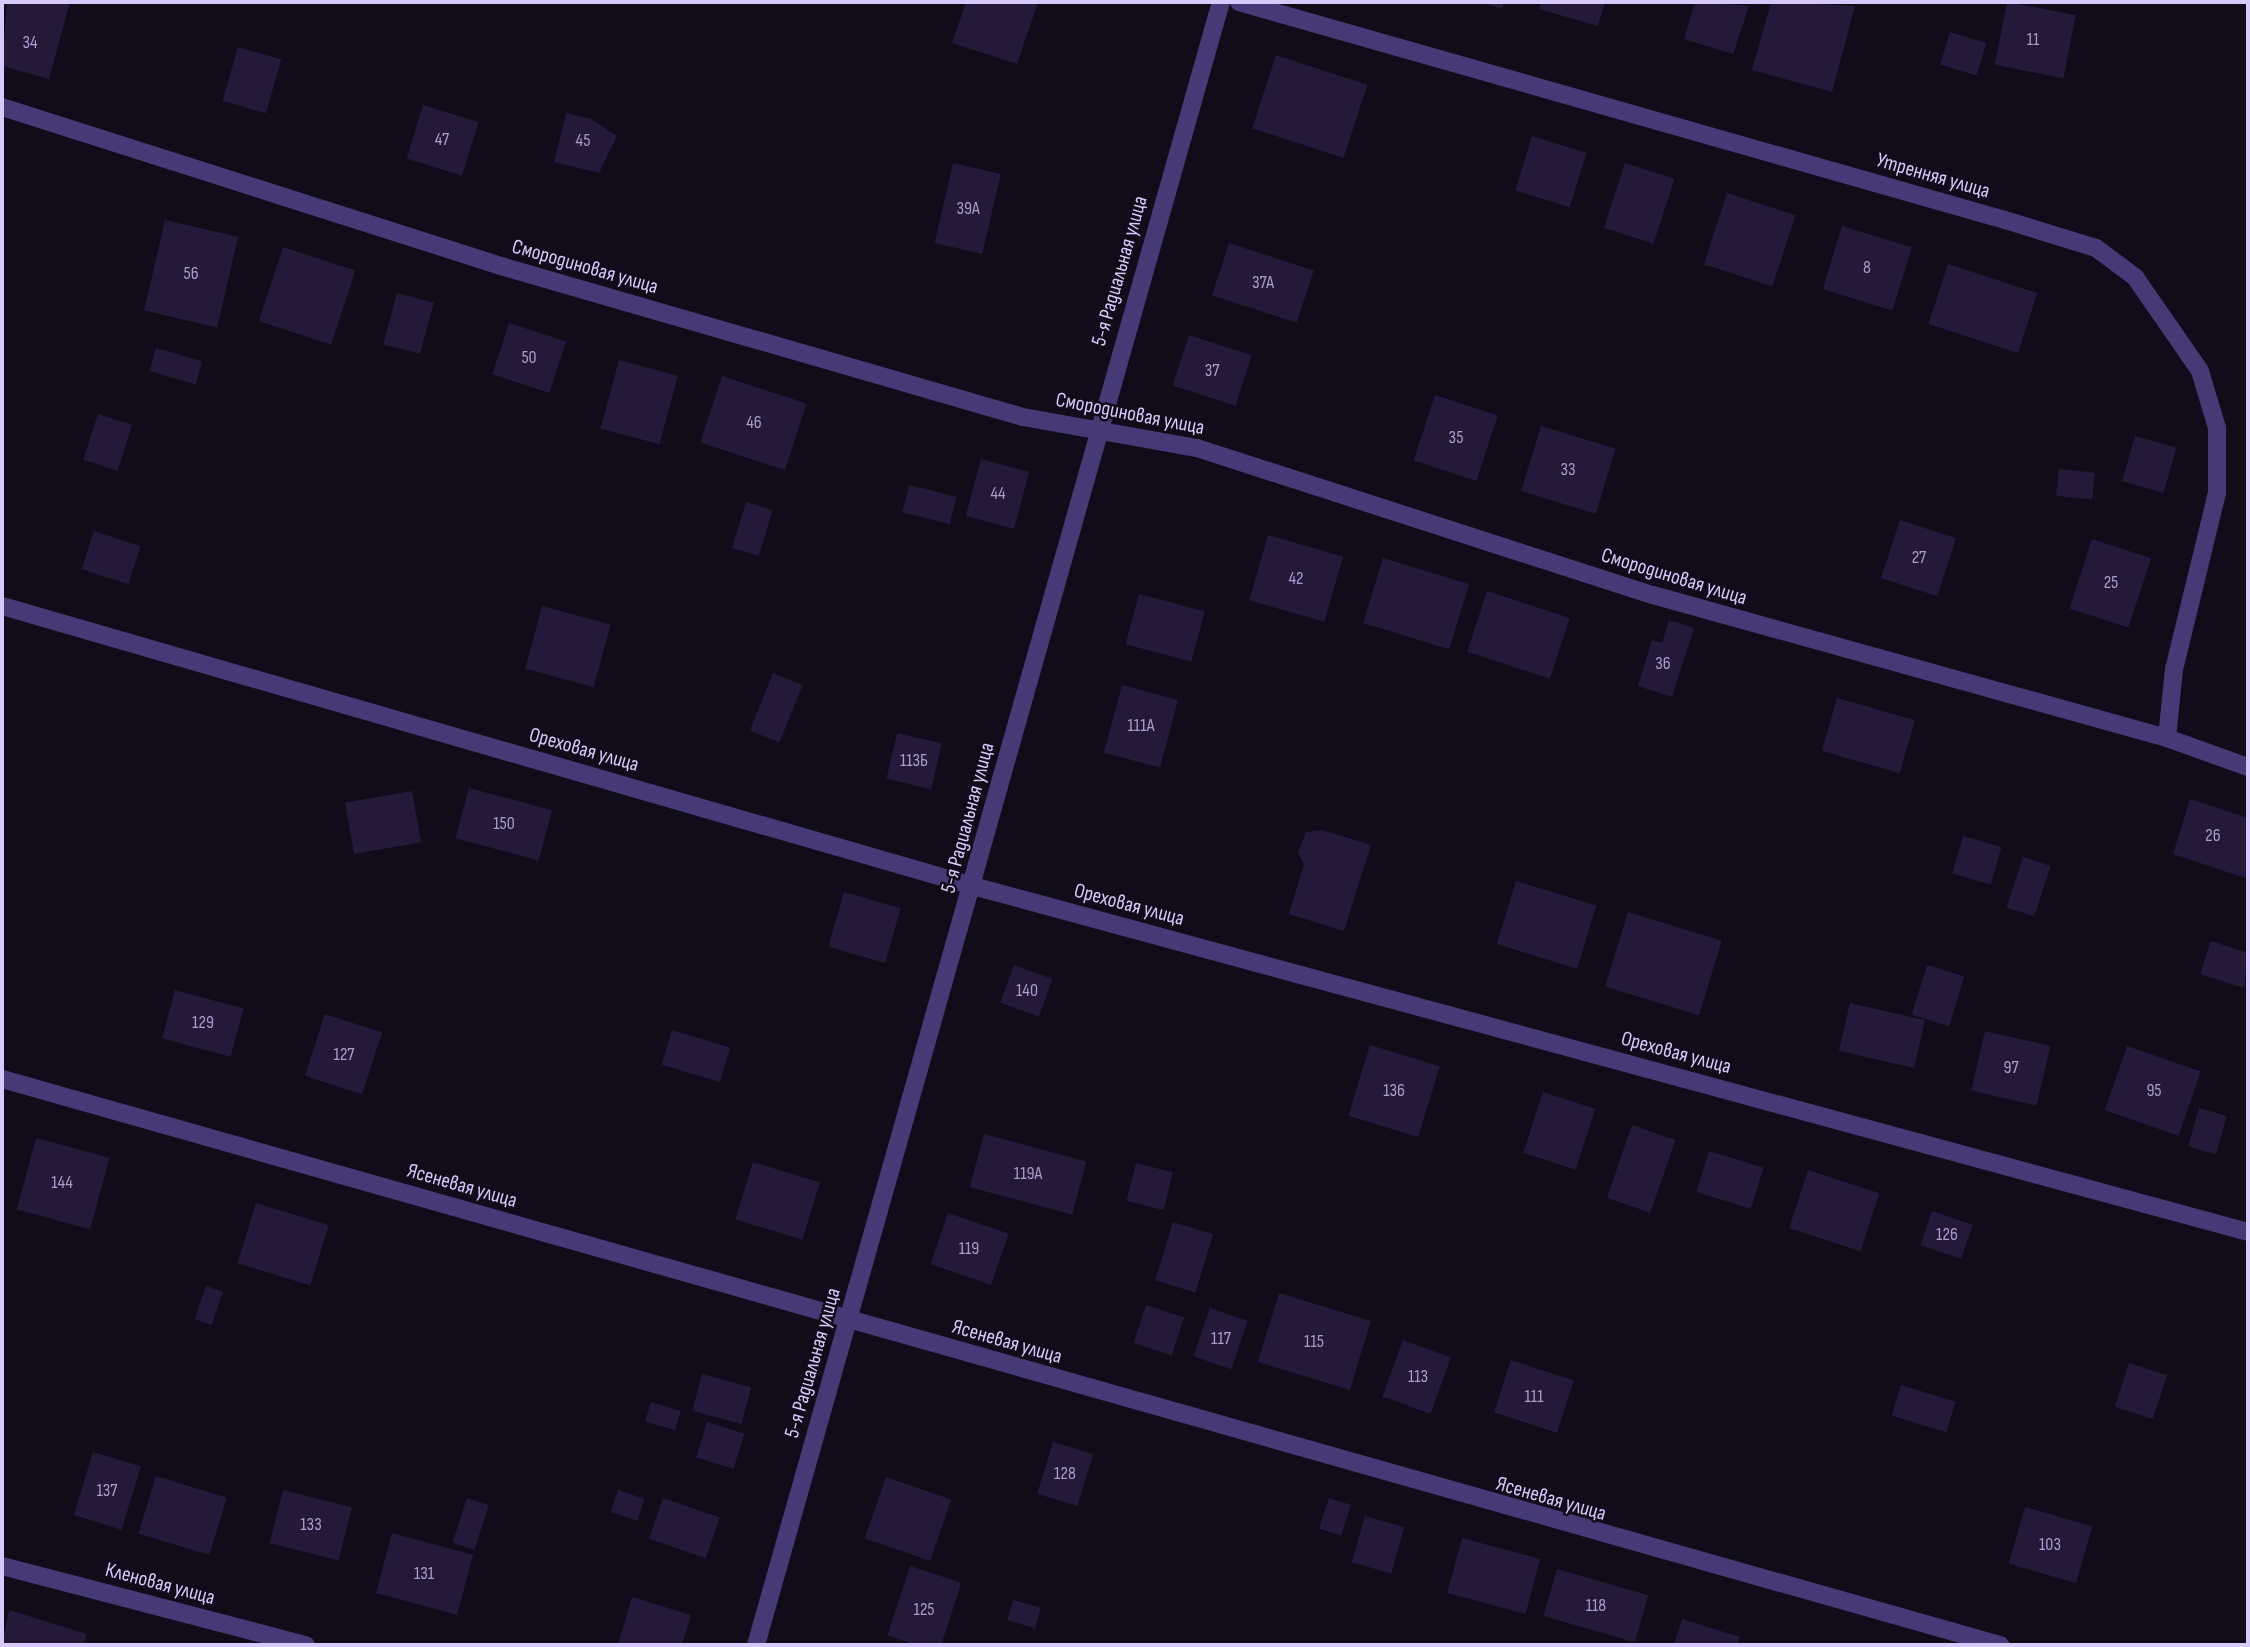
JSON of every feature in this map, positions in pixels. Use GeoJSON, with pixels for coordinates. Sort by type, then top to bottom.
{"type":"FeatureCollection","features":[{"type":"Feature","properties":{"kind":"street","name":"5-я Радиальная улица"},"geometry":{"type":"LineString","coordinates":[[756,1645],[973,886],[1098,429],[1221,2]]}},
{"type":"Feature","properties":{"kind":"street","name":"Утренняя улица"},"geometry":{"type":"LineString","coordinates":[[1238,2],[2005,220],[2096,248],[2135,277],[2200,371],[2217,428],[2217,493],[2174,669],[2167,738]]}},
{"type":"Feature","properties":{"kind":"street","name":"Смородиновая улица"},"geometry":{"type":"LineString","coordinates":[[2,107],[514,270],[1023,417],[1197,448],[1653,595],[2167,738],[2248,767]]}},
{"type":"Feature","properties":{"kind":"street","name":"Ореховая улица"},"geometry":{"type":"LineString","coordinates":[[2,606],[973,886],[2248,1232]]}},
{"type":"Feature","properties":{"kind":"street","name":"Ясеневая улица"},"geometry":{"type":"LineString","coordinates":[[2,1079],[2000,1645]]}},
{"type":"Feature","properties":{"kind":"street","name":"Кленовая улица"},"geometry":{"type":"LineString","coordinates":[[2,1566],[306,1645]]}},
{"type":"Feature","properties":{"kind":"building"},"geometry":{"type":"Polygon","coordinates":[[[7,2],[70,2],[49,79],[2,66],[7,2]]]}},
{"type":"Feature","properties":{"kind":"building"},"geometry":{"type":"Polygon","coordinates":[[[966,2],[1038,2],[1017,64],[952,43],[966,2]]]}},
{"type":"Feature","properties":{"kind":"building"},"geometry":{"type":"Polygon","coordinates":[[[1482,2],[1504,2],[1502,9],[1482,2]]]}},
{"type":"Feature","properties":{"kind":"building"},"geometry":{"type":"Polygon","coordinates":[[[1542,2],[1605,2],[1598,26],[1539,9],[1542,2]]]}},
{"type":"Feature","properties":{"kind":"building"},"geometry":{"type":"Polygon","coordinates":[[[1695,2],[1749,6],[1733,54],[1684,39],[1695,2]]]}},
{"type":"Feature","properties":{"kind":"building"},"geometry":{"type":"Polygon","coordinates":[[[1771,2],[1855,6],[1832,92],[1752,70],[1771,2]]]}},
{"type":"Feature","properties":{"kind":"building"},"geometry":{"type":"Polygon","coordinates":[[[2007,2],[2076,15],[2064,78],[1995,65],[2007,2]]]}},
{"type":"Feature","properties":{"kind":"building"},"geometry":{"type":"Polygon","coordinates":[[[1950,32],[1986,43],[1976,76],[1940,65],[1950,32]]]}},
{"type":"Feature","properties":{"kind":"building"},"geometry":{"type":"Polygon","coordinates":[[[238,47],[281,59],[266,113],[223,101],[238,47]]]}},
{"type":"Feature","properties":{"kind":"building"},"geometry":{"type":"Polygon","coordinates":[[[1276,55],[1367,85],[1344,158],[1252,128],[1276,55]]]}},
{"type":"Feature","properties":{"kind":"building"},"geometry":{"type":"Polygon","coordinates":[[[423,105],[478,122],[462,176],[407,159],[423,105]]]}},
{"type":"Feature","properties":{"kind":"building"},"geometry":{"type":"Polygon","coordinates":[[[566,113],[591,119],[617,136],[599,173],[554,162],[566,113]]]}},
{"type":"Feature","properties":{"kind":"building"},"geometry":{"type":"Polygon","coordinates":[[[1532,136],[1587,153],[1570,207],[1515,191],[1532,136]]]}},
{"type":"Feature","properties":{"kind":"building"},"geometry":{"type":"Polygon","coordinates":[[[953,163],[1001,174],[982,254],[935,243],[953,163]]]}},
{"type":"Feature","properties":{"kind":"building"},"geometry":{"type":"Polygon","coordinates":[[[1625,163],[1674,179],[1653,244],[1604,228],[1625,163]]]}},
{"type":"Feature","properties":{"kind":"building"},"geometry":{"type":"Polygon","coordinates":[[[1727,193],[1795,215],[1772,287],[1704,264],[1727,193]]]}},
{"type":"Feature","properties":{"kind":"building"},"geometry":{"type":"Polygon","coordinates":[[[165,220],[238,237],[217,327],[144,311],[165,220]]]}},
{"type":"Feature","properties":{"kind":"building"},"geometry":{"type":"Polygon","coordinates":[[[1842,226],[1912,247],[1893,310],[1823,289],[1842,226]]]}},
{"type":"Feature","properties":{"kind":"building"},"geometry":{"type":"Polygon","coordinates":[[[1229,243],[1314,271],[1297,323],[1212,295],[1229,243]]]}},
{"type":"Feature","properties":{"kind":"building"},"geometry":{"type":"Polygon","coordinates":[[[283,247],[355,270],[331,345],[259,321],[283,247]]]}},
{"type":"Feature","properties":{"kind":"building"},"geometry":{"type":"Polygon","coordinates":[[[1948,264],[2037,293],[2018,353],[1929,324],[1948,264]]]}},
{"type":"Feature","properties":{"kind":"building"},"geometry":{"type":"Polygon","coordinates":[[[397,293],[434,303],[420,354],[383,344],[397,293]]]}},
{"type":"Feature","properties":{"kind":"building"},"geometry":{"type":"Polygon","coordinates":[[[509,323],[566,342],[549,393],[492,374],[509,323]]]}},
{"type":"Feature","properties":{"kind":"building"},"geometry":{"type":"Polygon","coordinates":[[[1189,335],[1252,355],[1235,406],[1173,385],[1189,335]]]}},
{"type":"Feature","properties":{"kind":"building"},"geometry":{"type":"Polygon","coordinates":[[[156,348],[202,361],[196,384],[149,371],[156,348]]]}},
{"type":"Feature","properties":{"kind":"building"},"geometry":{"type":"Polygon","coordinates":[[[619,360],[678,376],[660,444],[601,429],[619,360]]]}},
{"type":"Feature","properties":{"kind":"building"},"geometry":{"type":"Polygon","coordinates":[[[722,376],[807,404],[785,470],[700,443],[722,376]]]}},
{"type":"Feature","properties":{"kind":"building"},"geometry":{"type":"Polygon","coordinates":[[[1435,395],[1498,415],[1476,481],[1414,461],[1435,395]]]}},
{"type":"Feature","properties":{"kind":"building"},"geometry":{"type":"Polygon","coordinates":[[[98,414],[132,425],[117,471],[83,460],[98,414]]]}},
{"type":"Feature","properties":{"kind":"building"},"geometry":{"type":"Polygon","coordinates":[[[1541,426],[1616,449],[1596,514],[1521,491],[1541,426]]]}},
{"type":"Feature","properties":{"kind":"building"},"geometry":{"type":"Polygon","coordinates":[[[2135,436],[2176,448],[2163,493],[2122,481],[2135,436]]]}},
{"type":"Feature","properties":{"kind":"building"},"geometry":{"type":"Polygon","coordinates":[[[981,459],[1029,472],[1014,529],[966,516],[981,459]]]}},
{"type":"Feature","properties":{"kind":"building"},"geometry":{"type":"Polygon","coordinates":[[[2059,469],[2095,473],[2092,500],[2056,496],[2059,469]]]}},
{"type":"Feature","properties":{"kind":"building"},"geometry":{"type":"Polygon","coordinates":[[[909,485],[957,497],[950,524],[902,512],[909,485]]]}},
{"type":"Feature","properties":{"kind":"building"},"geometry":{"type":"Polygon","coordinates":[[[746,502],[773,510],[759,556],[732,548],[746,502]]]}},
{"type":"Feature","properties":{"kind":"building"},"geometry":{"type":"Polygon","coordinates":[[[1900,520],[1956,538],[1937,596],[1881,578],[1900,520]]]}},
{"type":"Feature","properties":{"kind":"building"},"geometry":{"type":"Polygon","coordinates":[[[94,531],[141,546],[128,584],[82,569],[94,531]]]}},
{"type":"Feature","properties":{"kind":"building"},"geometry":{"type":"Polygon","coordinates":[[[1268,535],[1343,556],[1324,622],[1249,600],[1268,535]]]}},
{"type":"Feature","properties":{"kind":"building"},"geometry":{"type":"Polygon","coordinates":[[[2092,539],[2151,558],[2128,628],[2069,608],[2092,539]]]}},
{"type":"Feature","properties":{"kind":"building"},"geometry":{"type":"Polygon","coordinates":[[[1383,558],[1469,584],[1449,649],[1363,623],[1383,558]]]}},
{"type":"Feature","properties":{"kind":"building"},"geometry":{"type":"Polygon","coordinates":[[[1487,591],[1570,618],[1550,679],[1467,652],[1487,591]]]}},
{"type":"Feature","properties":{"kind":"building"},"geometry":{"type":"Polygon","coordinates":[[[1139,594],[1205,612],[1191,662],[1126,644],[1139,594]]]}},
{"type":"Feature","properties":{"kind":"building"},"geometry":{"type":"Polygon","coordinates":[[[542,606],[611,624],[594,687],[525,669],[542,606]]]}},
{"type":"Feature","properties":{"kind":"building"},"geometry":{"type":"Polygon","coordinates":[[[1669,620],[1694,628],[1672,697],[1638,686],[1652,640],[1662,643],[1669,620]]]}},
{"type":"Feature","properties":{"kind":"building"},"geometry":{"type":"Polygon","coordinates":[[[773,673],[803,685],[779,742],[750,730],[773,673]]]}},
{"type":"Feature","properties":{"kind":"building"},"geometry":{"type":"Polygon","coordinates":[[[1122,685],[1178,700],[1160,768],[1104,753],[1122,685]]]}},
{"type":"Feature","properties":{"kind":"building"},"geometry":{"type":"Polygon","coordinates":[[[1837,698],[1915,720],[1900,773],[1822,751],[1837,698]]]}},
{"type":"Feature","properties":{"kind":"building"},"geometry":{"type":"Polygon","coordinates":[[[897,733],[942,743],[931,789],[886,779],[897,733]]]}},
{"type":"Feature","properties":{"kind":"building"},"geometry":{"type":"Polygon","coordinates":[[[469,788],[552,810],[539,860],[456,838],[469,788]]]}},
{"type":"Feature","properties":{"kind":"building"},"geometry":{"type":"Polygon","coordinates":[[[412,791],[421,842],[354,854],[345,803],[412,791]]]}},
{"type":"Feature","properties":{"kind":"building"},"geometry":{"type":"Polygon","coordinates":[[[2190,799],[2248,818],[2248,879],[2173,854],[2190,799]]]}},
{"type":"Feature","properties":{"kind":"building"},"geometry":{"type":"Polygon","coordinates":[[[1322,830],[1371,845],[1344,931],[1289,914],[1304,864],[1298,853],[1306,832],[1322,830]]]}},
{"type":"Feature","properties":{"kind":"building"},"geometry":{"type":"Polygon","coordinates":[[[1963,836],[2001,847],[1991,885],[1952,873],[1963,836]]]}},
{"type":"Feature","properties":{"kind":"building"},"geometry":{"type":"Polygon","coordinates":[[[2023,857],[2051,866],[2034,916],[2007,907],[2023,857]]]}},
{"type":"Feature","properties":{"kind":"building"},"geometry":{"type":"Polygon","coordinates":[[[1516,881],[1596,906],[1577,969],[1497,944],[1516,881]]]}},
{"type":"Feature","properties":{"kind":"building"},"geometry":{"type":"Polygon","coordinates":[[[844,892],[901,908],[885,963],[828,947],[844,892]]]}},
{"type":"Feature","properties":{"kind":"building"},"geometry":{"type":"Polygon","coordinates":[[[1628,912],[1722,941],[1699,1015],[1605,987],[1628,912]]]}},
{"type":"Feature","properties":{"kind":"building"},"geometry":{"type":"Polygon","coordinates":[[[2211,941],[2248,953],[2244,988],[2200,974],[2211,941]]]}},
{"type":"Feature","properties":{"kind":"building"},"geometry":{"type":"Polygon","coordinates":[[[1014,965],[1053,979],[1039,1017],[1000,1003],[1014,965]]]}},
{"type":"Feature","properties":{"kind":"building"},"geometry":{"type":"Polygon","coordinates":[[[1927,965],[1964,976],[1949,1026],[1912,1015],[1927,965]]]}},
{"type":"Feature","properties":{"kind":"building"},"geometry":{"type":"Polygon","coordinates":[[[175,990],[244,1008],[231,1057],[162,1038],[175,990]]]}},
{"type":"Feature","properties":{"kind":"building"},"geometry":{"type":"Polygon","coordinates":[[[1850,1003],[1925,1020],[1914,1068],[1839,1051],[1850,1003]]]}},
{"type":"Feature","properties":{"kind":"building"},"geometry":{"type":"Polygon","coordinates":[[[325,1014],[382,1033],[362,1094],[305,1076],[325,1014]]]}},
{"type":"Feature","properties":{"kind":"building"},"geometry":{"type":"Polygon","coordinates":[[[672,1030],[730,1048],[720,1082],[661,1064],[672,1030]]]}},
{"type":"Feature","properties":{"kind":"building"},"geometry":{"type":"Polygon","coordinates":[[[1985,1031],[2050,1046],[2037,1106],[1971,1090],[1985,1031]]]}},
{"type":"Feature","properties":{"kind":"building"},"geometry":{"type":"Polygon","coordinates":[[[1370,1045],[1440,1066],[1418,1137],[1348,1116],[1370,1045]]]}},
{"type":"Feature","properties":{"kind":"building"},"geometry":{"type":"Polygon","coordinates":[[[2127,1046],[2201,1071],[2179,1136],[2105,1110],[2127,1046]]]}},
{"type":"Feature","properties":{"kind":"building"},"geometry":{"type":"Polygon","coordinates":[[[1543,1092],[1595,1109],[1576,1170],[1523,1153],[1543,1092]]]}},
{"type":"Feature","properties":{"kind":"building"},"geometry":{"type":"Polygon","coordinates":[[[2199,1108],[2227,1116],[2216,1154],[2188,1146],[2199,1108]]]}},
{"type":"Feature","properties":{"kind":"building"},"geometry":{"type":"Polygon","coordinates":[[[1632,1125],[1675,1140],[1650,1213],[1607,1198],[1632,1125]]]}},
{"type":"Feature","properties":{"kind":"building"},"geometry":{"type":"Polygon","coordinates":[[[984,1134],[1086,1161],[1072,1215],[970,1187],[984,1134]]]}},
{"type":"Feature","properties":{"kind":"building"},"geometry":{"type":"Polygon","coordinates":[[[36,1138],[109,1158],[90,1229],[17,1209],[36,1138]]]}},
{"type":"Feature","properties":{"kind":"building"},"geometry":{"type":"Polygon","coordinates":[[[1709,1151],[1764,1168],[1751,1209],[1696,1192],[1709,1151]]]}},
{"type":"Feature","properties":{"kind":"building"},"geometry":{"type":"Polygon","coordinates":[[[753,1162],[820,1182],[802,1240],[735,1219],[753,1162]]]}},
{"type":"Feature","properties":{"kind":"building"},"geometry":{"type":"Polygon","coordinates":[[[1136,1163],[1173,1172],[1163,1210],[1127,1201],[1136,1163]]]}},
{"type":"Feature","properties":{"kind":"building"},"geometry":{"type":"Polygon","coordinates":[[[1808,1170],[1879,1193],[1860,1251],[1789,1228],[1808,1170]]]}},
{"type":"Feature","properties":{"kind":"building"},"geometry":{"type":"Polygon","coordinates":[[[256,1203],[329,1225],[310,1285],[238,1263],[256,1203]]]}},
{"type":"Feature","properties":{"kind":"building"},"geometry":{"type":"Polygon","coordinates":[[[1932,1211],[1973,1225],[1961,1259],[1920,1245],[1932,1211]]]}},
{"type":"Feature","properties":{"kind":"building"},"geometry":{"type":"Polygon","coordinates":[[[948,1213],[1009,1234],[991,1285],[930,1264],[948,1213]]]}},
{"type":"Feature","properties":{"kind":"building"},"geometry":{"type":"Polygon","coordinates":[[[1173,1222],[1213,1234],[1195,1293],[1155,1280],[1173,1222]]]}},
{"type":"Feature","properties":{"kind":"building"},"geometry":{"type":"Polygon","coordinates":[[[206,1286],[223,1292],[212,1325],[195,1319],[206,1286]]]}},
{"type":"Feature","properties":{"kind":"building"},"geometry":{"type":"Polygon","coordinates":[[[1279,1293],[1371,1321],[1350,1390],[1258,1362],[1279,1293]]]}},
{"type":"Feature","properties":{"kind":"building"},"geometry":{"type":"Polygon","coordinates":[[[1146,1305],[1184,1317],[1172,1355],[1134,1343],[1146,1305]]]}},
{"type":"Feature","properties":{"kind":"building"},"geometry":{"type":"Polygon","coordinates":[[[1210,1308],[1248,1321],[1231,1369],[1193,1356],[1210,1308]]]}},
{"type":"Feature","properties":{"kind":"building"},"geometry":{"type":"Polygon","coordinates":[[[1403,1340],[1451,1357],[1430,1414],[1382,1396],[1403,1340]]]}},
{"type":"Feature","properties":{"kind":"building"},"geometry":{"type":"Polygon","coordinates":[[[1511,1360],[1574,1380],[1557,1433],[1494,1412],[1511,1360]]]}},
{"type":"Feature","properties":{"kind":"building"},"geometry":{"type":"Polygon","coordinates":[[[2129,1363],[2167,1375],[2153,1419],[2115,1407],[2129,1363]]]}},
{"type":"Feature","properties":{"kind":"building"},"geometry":{"type":"Polygon","coordinates":[[[702,1374],[751,1387],[741,1424],[692,1411],[702,1374]]]}},
{"type":"Feature","properties":{"kind":"building"},"geometry":{"type":"Polygon","coordinates":[[[1901,1385],[1956,1402],[1946,1432],[1892,1416],[1901,1385]]]}},
{"type":"Feature","properties":{"kind":"building"},"geometry":{"type":"Polygon","coordinates":[[[651,1402],[681,1411],[675,1430],[645,1421],[651,1402]]]}},
{"type":"Feature","properties":{"kind":"building"},"geometry":{"type":"Polygon","coordinates":[[[707,1422],[744,1433],[733,1469],[696,1457],[707,1422]]]}},
{"type":"Feature","properties":{"kind":"building"},"geometry":{"type":"Polygon","coordinates":[[[1053,1442],[1093,1454],[1077,1506],[1037,1494],[1053,1442]]]}},
{"type":"Feature","properties":{"kind":"building"},"geometry":{"type":"Polygon","coordinates":[[[93,1452],[141,1467],[122,1530],[74,1515],[93,1452]]]}},
{"type":"Feature","properties":{"kind":"building"},"geometry":{"type":"Polygon","coordinates":[[[156,1476],[227,1498],[209,1555],[138,1533],[156,1476]]]}},
{"type":"Feature","properties":{"kind":"building"},"geometry":{"type":"Polygon","coordinates":[[[886,1477],[951,1499],[930,1561],[865,1538],[886,1477]]]}},
{"type":"Feature","properties":{"kind":"building"},"geometry":{"type":"Polygon","coordinates":[[[283,1490],[352,1507],[339,1561],[270,1543],[283,1490]]]}},
{"type":"Feature","properties":{"kind":"building"},"geometry":{"type":"Polygon","coordinates":[[[618,1490],[644,1499],[637,1521],[611,1512],[618,1490]]]}},
{"type":"Feature","properties":{"kind":"building"},"geometry":{"type":"Polygon","coordinates":[[[467,1498],[489,1505],[474,1550],[452,1543],[467,1498]]]}},
{"type":"Feature","properties":{"kind":"building"},"geometry":{"type":"Polygon","coordinates":[[[663,1498],[720,1518],[706,1558],[649,1539],[663,1498]]]}},
{"type":"Feature","properties":{"kind":"building"},"geometry":{"type":"Polygon","coordinates":[[[1329,1498],[1351,1505],[1341,1536],[1319,1528],[1329,1498]]]}},
{"type":"Feature","properties":{"kind":"building"},"geometry":{"type":"Polygon","coordinates":[[[2025,1507],[2092,1526],[2076,1583],[2009,1564],[2025,1507]]]}},
{"type":"Feature","properties":{"kind":"building"},"geometry":{"type":"Polygon","coordinates":[[[1365,1516],[1404,1527],[1391,1573],[1352,1562],[1365,1516]]]}},
{"type":"Feature","properties":{"kind":"building"},"geometry":{"type":"Polygon","coordinates":[[[392,1533],[473,1555],[457,1615],[376,1593],[392,1533]]]}},
{"type":"Feature","properties":{"kind":"building"},"geometry":{"type":"Polygon","coordinates":[[[1462,1538],[1540,1559],[1525,1614],[1447,1593],[1462,1538]]]}},
{"type":"Feature","properties":{"kind":"building"},"geometry":{"type":"Polygon","coordinates":[[[910,1566],[961,1583],[941,1645],[917,1645],[887,1635],[910,1566]]]}},
{"type":"Feature","properties":{"kind":"building"},"geometry":{"type":"Polygon","coordinates":[[[1557,1569],[1648,1595],[1635,1642],[1543,1616],[1557,1569]]]}},
{"type":"Feature","properties":{"kind":"building"},"geometry":{"type":"Polygon","coordinates":[[[632,1597],[691,1615],[682,1645],[618,1645],[632,1597]]]}},
{"type":"Feature","properties":{"kind":"building"},"geometry":{"type":"Polygon","coordinates":[[[1013,1600],[1041,1608],[1035,1628],[1007,1620],[1013,1600]]]}},
{"type":"Feature","properties":{"kind":"building"},"geometry":{"type":"Polygon","coordinates":[[[9,1610],[87,1634],[83,1645],[2,1645],[9,1610]]]}},
{"type":"Feature","properties":{"kind":"building"},"geometry":{"type":"Polygon","coordinates":[[[1682,1619],[1740,1637],[1737,1645],[1674,1645],[1682,1619]]]}}]}
